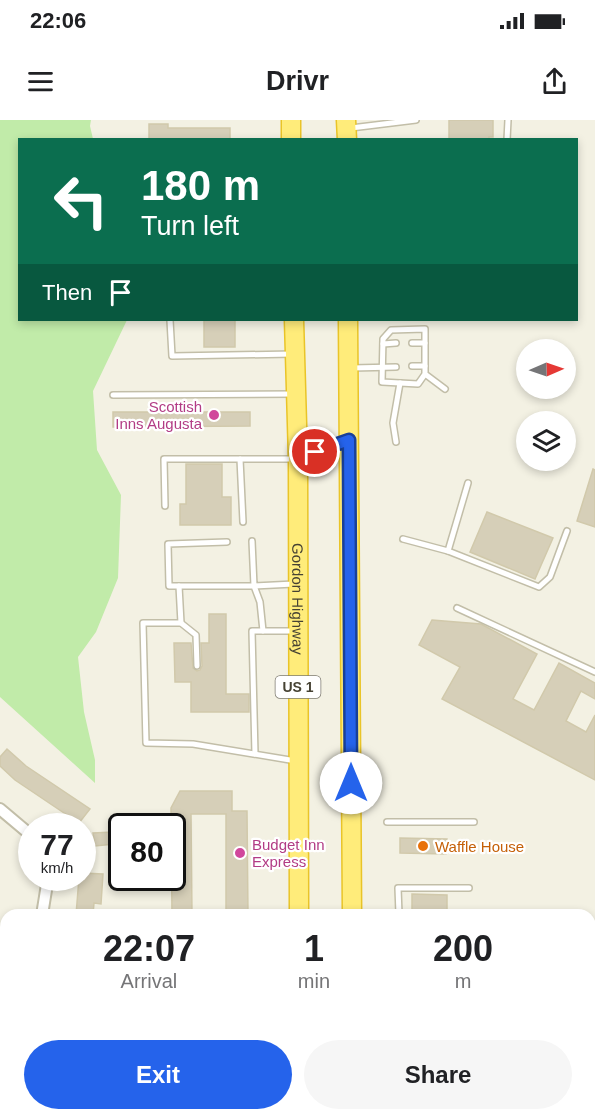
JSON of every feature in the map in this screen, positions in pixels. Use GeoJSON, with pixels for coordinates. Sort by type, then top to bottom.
{"type":"FeatureCollection","features":[{"type":"Feature","properties":{"kind":"highway"},"geometry":{"type":"LineString","coordinates":[[291,120],[291,138]]}},
{"type":"Feature","properties":{"kind":"highway","name":"Gordon Highway"},"geometry":{"type":"LineString","coordinates":[[294,321],[298,459],[299,909]]}},
{"type":"Feature","properties":{"kind":"highway"},"geometry":{"type":"LineString","coordinates":[[348,321],[352,909]]}},
{"type":"Feature","properties":{"kind":"street"},"geometry":{"type":"LineString","coordinates":[[0,809],[18,824]]}},
{"type":"Feature","properties":{"kind":"street"},"geometry":{"type":"LineString","coordinates":[[43,909],[46,891]]}},
{"type":"Feature","properties":{"kind":"lane"},"geometry":{"type":"LineString","coordinates":[[346,129],[416,120]]}},
{"type":"Feature","properties":{"kind":"lane"},"geometry":{"type":"LineString","coordinates":[[507,138],[508,120]]}},
{"type":"Feature","properties":{"kind":"lane"},"geometry":{"type":"LineString","coordinates":[[170,321],[172,356],[295,354]]}},
{"type":"Feature","properties":{"kind":"lane"},"geometry":{"type":"LineString","coordinates":[[425,329],[425,374],[418,384],[382,382],[382,344],[383,339],[391,330],[425,329]]}},
{"type":"Feature","properties":{"kind":"lane"},"geometry":{"type":"LineString","coordinates":[[382,344],[396,343]]}},
{"type":"Feature","properties":{"kind":"lane"},"geometry":{"type":"LineString","coordinates":[[412,343],[425,343]]}},
{"type":"Feature","properties":{"kind":"lane"},"geometry":{"type":"LineString","coordinates":[[412,366],[425,366]]}},
{"type":"Feature","properties":{"kind":"lane"},"geometry":{"type":"LineString","coordinates":[[348,368],[396,367]]}},
{"type":"Feature","properties":{"kind":"lane"},"geometry":{"type":"LineString","coordinates":[[425,374],[446,389]]}},
{"type":"Feature","properties":{"kind":"lane"},"geometry":{"type":"LineString","coordinates":[[396,442],[393,423],[400,383]]}},
{"type":"Feature","properties":{"kind":"lane"},"geometry":{"type":"LineString","coordinates":[[113,395],[296,394]]}},
{"type":"Feature","properties":{"kind":"lane"},"geometry":{"type":"LineString","coordinates":[[165,506],[164,459],[298,459],[349,440]]}},
{"type":"Feature","properties":{"kind":"lane"},"geometry":{"type":"LineString","coordinates":[[240,459],[243,522]]}},
{"type":"Feature","properties":{"kind":"lane"},"geometry":{"type":"LineString","coordinates":[[448,551],[468,483]]}},
{"type":"Feature","properties":{"kind":"lane"},"geometry":{"type":"LineString","coordinates":[[403,539],[448,551],[539,587],[550,577],[567,531]]}},
{"type":"Feature","properties":{"kind":"lane"},"geometry":{"type":"LineString","coordinates":[[252,541],[254,586],[260,602],[263,631]]}},
{"type":"Feature","properties":{"kind":"lane"},"geometry":{"type":"LineString","coordinates":[[227,542],[168,544],[169,586],[254,586],[298,583]]}},
{"type":"Feature","properties":{"kind":"lane"},"geometry":{"type":"LineString","coordinates":[[179,586],[181,623]]}},
{"type":"Feature","properties":{"kind":"lane"},"geometry":{"type":"LineString","coordinates":[[457,608],[595,672]]}},
{"type":"Feature","properties":{"kind":"lane"},"geometry":{"type":"LineString","coordinates":[[197,666],[196,635],[181,623],[143,623],[146,743],[193,744],[299,761]]}},
{"type":"Feature","properties":{"kind":"lane"},"geometry":{"type":"LineString","coordinates":[[255,754],[252,631],[298,631]]}},
{"type":"Feature","properties":{"kind":"lane"},"geometry":{"type":"LineString","coordinates":[[387,822],[474,822]]}},
{"type":"Feature","properties":{"kind":"lane"},"geometry":{"type":"LineString","coordinates":[[399,909],[398,888],[469,888]]}},
{"type":"Feature","properties":{"kind":"green space"},"geometry":{"type":"Polygon","coordinates":[[[0,120],[91,120],[93,138],[18,138],[18,321],[127,321],[93,391],[97,450],[121,495],[118,578],[96,632],[78,657],[84,712],[95,760],[95,783],[0,697],[0,120]]]}},
{"type":"Feature","properties":{"kind":"building"},"geometry":{"type":"Polygon","coordinates":[[[449,120],[493,120],[493,137],[449,138],[449,120]]]}},
{"type":"Feature","properties":{"kind":"building"},"geometry":{"type":"Polygon","coordinates":[[[149,124],[168,124],[168,128],[230,128],[230,138],[149,138],[149,124]]]}},
{"type":"Feature","properties":{"kind":"building"},"geometry":{"type":"Polygon","coordinates":[[[204,321],[235,321],[235,347],[204,347],[204,321]]]}},
{"type":"Feature","properties":{"kind":"building"},"geometry":{"type":"Polygon","coordinates":[[[113,412],[250,412],[250,426],[113,427],[113,412]]]}},
{"type":"Feature","properties":{"kind":"building"},"geometry":{"type":"Polygon","coordinates":[[[186,464],[222,464],[222,497],[231,497],[231,525],[180,525],[180,504],[186,504],[186,464]]]}},
{"type":"Feature","properties":{"kind":"building"},"geometry":{"type":"Polygon","coordinates":[[[593,469],[595,470],[595,527],[577,521],[593,469]]]}},
{"type":"Feature","properties":{"kind":"building"},"geometry":{"type":"Polygon","coordinates":[[[487,512],[553,538],[535,579],[470,552],[487,512]]]}},
{"type":"Feature","properties":{"kind":"building"},"geometry":{"type":"Polygon","coordinates":[[[209,614],[226,614],[226,694],[249,694],[249,712],[191,712],[191,682],[175,682],[174,643],[191,643],[193,668],[200,670],[202,666],[201,643],[209,643],[209,614]]]}},
{"type":"Feature","properties":{"kind":"building"},"geometry":{"type":"Polygon","coordinates":[[[432,620],[481,624],[537,654],[513,699],[534,710],[559,663],[595,683],[595,699],[581,691],[566,721],[586,732],[595,715],[595,780],[442,699],[460,667],[419,645],[432,620]]]}},
{"type":"Feature","properties":{"kind":"building"},"geometry":{"type":"Polygon","coordinates":[[[7,749],[26,766],[90,809],[87,813],[64,813],[15,780],[0,766],[0,757],[7,749]]]}},
{"type":"Feature","properties":{"kind":"building"},"geometry":{"type":"Polygon","coordinates":[[[180,791],[232,791],[232,811],[247,811],[248,909],[226,909],[226,814],[191,814],[192,909],[172,909],[172,891],[186,891],[186,813],[171,813],[171,808],[180,791]]]}},
{"type":"Feature","properties":{"kind":"building"},"geometry":{"type":"Polygon","coordinates":[[[108,832],[108,845],[96,846],[96,833],[108,832]]]}},
{"type":"Feature","properties":{"kind":"building","name":"Waffle House"},"geometry":{"type":"Polygon","coordinates":[[[400,838],[447,839],[446,854],[400,853],[400,838]]]}},
{"type":"Feature","properties":{"kind":"building"},"geometry":{"type":"Polygon","coordinates":[[[96,874],[103,874],[101,904],[94,903],[94,909],[76,909],[78,891],[96,891],[96,874]]]}},
{"type":"Feature","properties":{"kind":"building"},"geometry":{"type":"Polygon","coordinates":[[[412,894],[447,895],[447,909],[412,909],[412,894]]]}},
{"type":"Feature","properties":{"kind":"place","name":"Scottish Inns Augusta"},"geometry":{"type":"Point","coordinates":[214,415]}},
{"type":"Feature","properties":{"kind":"place","name":"Waffle House"},"geometry":{"type":"Point","coordinates":[423,846]}},
{"type":"Feature","properties":{"kind":"place","name":"Budget Inn Express"},"geometry":{"type":"Point","coordinates":[240,853]}},
{"type":"Feature","properties":{"kind":"route"},"geometry":{"type":"LineString","coordinates":[[315,452],[349,440],[351,783]]}}]}
